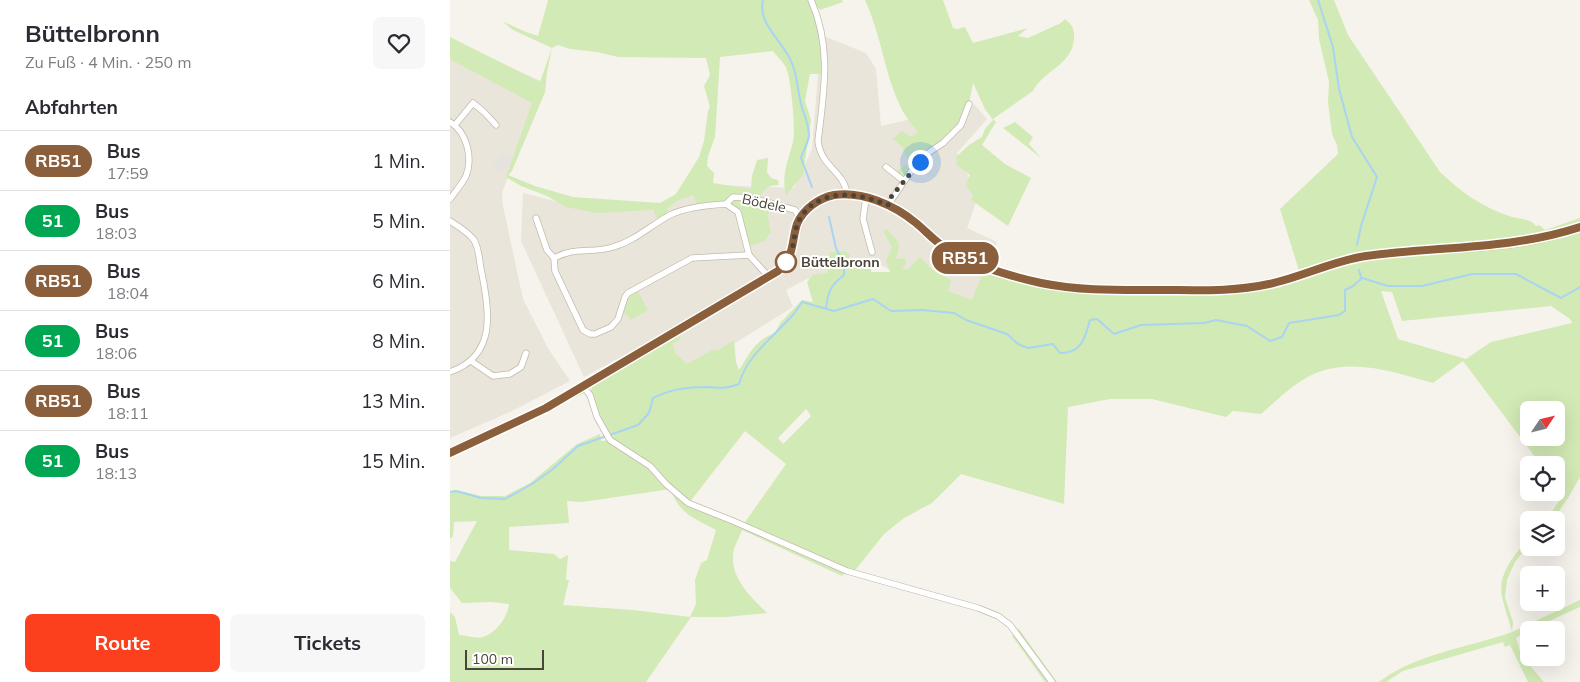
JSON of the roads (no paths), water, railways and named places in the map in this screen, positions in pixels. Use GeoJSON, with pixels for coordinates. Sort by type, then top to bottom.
{"type":"FeatureCollection","features":[{"type":"Feature","properties":{"kind":"street"},"geometry":{"type":"LineString","coordinates":[[811,0],[819,19],[825,51],[825,74],[818,149],[824,161],[846,184],[847,195]]}},
{"type":"Feature","properties":{"kind":"street"},"geometry":{"type":"LineString","coordinates":[[450,199],[466,174],[468,161],[468,148],[463,135],[453,124],[472,103],[496,125]]}},
{"type":"Feature","properties":{"kind":"street"},"geometry":{"type":"LineString","coordinates":[[888,205],[904,181],[928,154],[943,143],[961,124],[969,104]]}},
{"type":"Feature","properties":{"kind":"street"},"geometry":{"type":"LineString","coordinates":[[886,167],[904,181]]}},
{"type":"Feature","properties":{"kind":"street"},"geometry":{"type":"LineString","coordinates":[[450,452],[522,420],[778,271],[788,261],[800,218],[811,206],[826,198],[847,195],[866,198],[888,205],[905,215],[950,251],[995,270],[1042,283],[1100,290],[1236,290],[1272,284],[1349,259],[1512,244],[1580,228]]}},
{"type":"Feature","properties":{"kind":"street","name":"Bödele"},"geometry":{"type":"LineString","coordinates":[[554,258],[572,250],[612,248],[649,230],[669,216],[683,210],[726,204],[733,197],[751,198],[795,210],[800,218]]}},
{"type":"Feature","properties":{"kind":"street"},"geometry":{"type":"LineString","coordinates":[[866,198],[863,217],[872,252]]}},
{"type":"Feature","properties":{"kind":"street"},"geometry":{"type":"LineString","coordinates":[[726,204],[738,212],[749,255],[769,276]]}},
{"type":"Feature","properties":{"kind":"street"},"geometry":{"type":"LineString","coordinates":[[536,218],[547,250],[554,258],[555,271],[583,330],[590,334],[595,334],[615,324],[628,293],[692,258],[749,255]]}},
{"type":"Feature","properties":{"kind":"street"},"geometry":{"type":"LineString","coordinates":[[450,221],[467,233],[478,249],[488,318],[487,336],[477,354],[462,368],[450,372]]}},
{"type":"Feature","properties":{"kind":"street"},"geometry":{"type":"LineString","coordinates":[[471,361],[493,376],[510,374],[521,367],[526,353]]}},
{"type":"Feature","properties":{"kind":"street"},"geometry":{"type":"LineString","coordinates":[[583,386],[590,395],[597,417],[610,440],[650,466],[666,484],[688,503],[847,571],[978,608],[998,616],[1010,625],[1052,682]]}},
{"type":"Feature","properties":{"kind":"waterway"},"geometry":{"type":"LineString","coordinates":[[763,0],[762,9],[767,25],[787,54],[795,70],[801,104],[809,131],[801,158],[812,187]]}},
{"type":"Feature","properties":{"kind":"waterway"},"geometry":{"type":"LineString","coordinates":[[1318,0],[1333,47],[1339,89],[1352,137],[1377,177],[1361,226],[1357,245]]}},
{"type":"Feature","properties":{"kind":"waterway"},"geometry":{"type":"LineString","coordinates":[[826,308],[831,289],[844,275],[844,266],[836,248],[829,217]]}},
{"type":"Feature","properties":{"kind":"waterway"},"geometry":{"type":"LineString","coordinates":[[1359,270],[1361,277]]}},
{"type":"Feature","properties":{"kind":"waterway"},"geometry":{"type":"LineString","coordinates":[[450,492],[456,491],[481,498],[505,499],[532,484],[553,469],[578,446],[638,425],[649,413],[653,398],[679,389],[700,387],[724,388],[739,384],[747,365],[753,357],[792,316],[802,302],[834,311],[873,299],[891,311],[922,310],[954,313],[966,320],[1007,334],[1018,344],[1028,348],[1053,344],[1060,353],[1078,347],[1084,338],[1090,320],[1097,319],[1114,334],[1141,325],[1204,323],[1216,320],[1247,326],[1270,341],[1282,337],[1289,323],[1339,315],[1345,311],[1345,290],[1362,278],[1388,286],[1422,286],[1472,274],[1516,274],[1561,298],[1580,287]]}},
{"type":"Feature","properties":{"kind":"place","name":"Büttelbronn"},"geometry":{"type":"Point","coordinates":[786,262]}}]}
